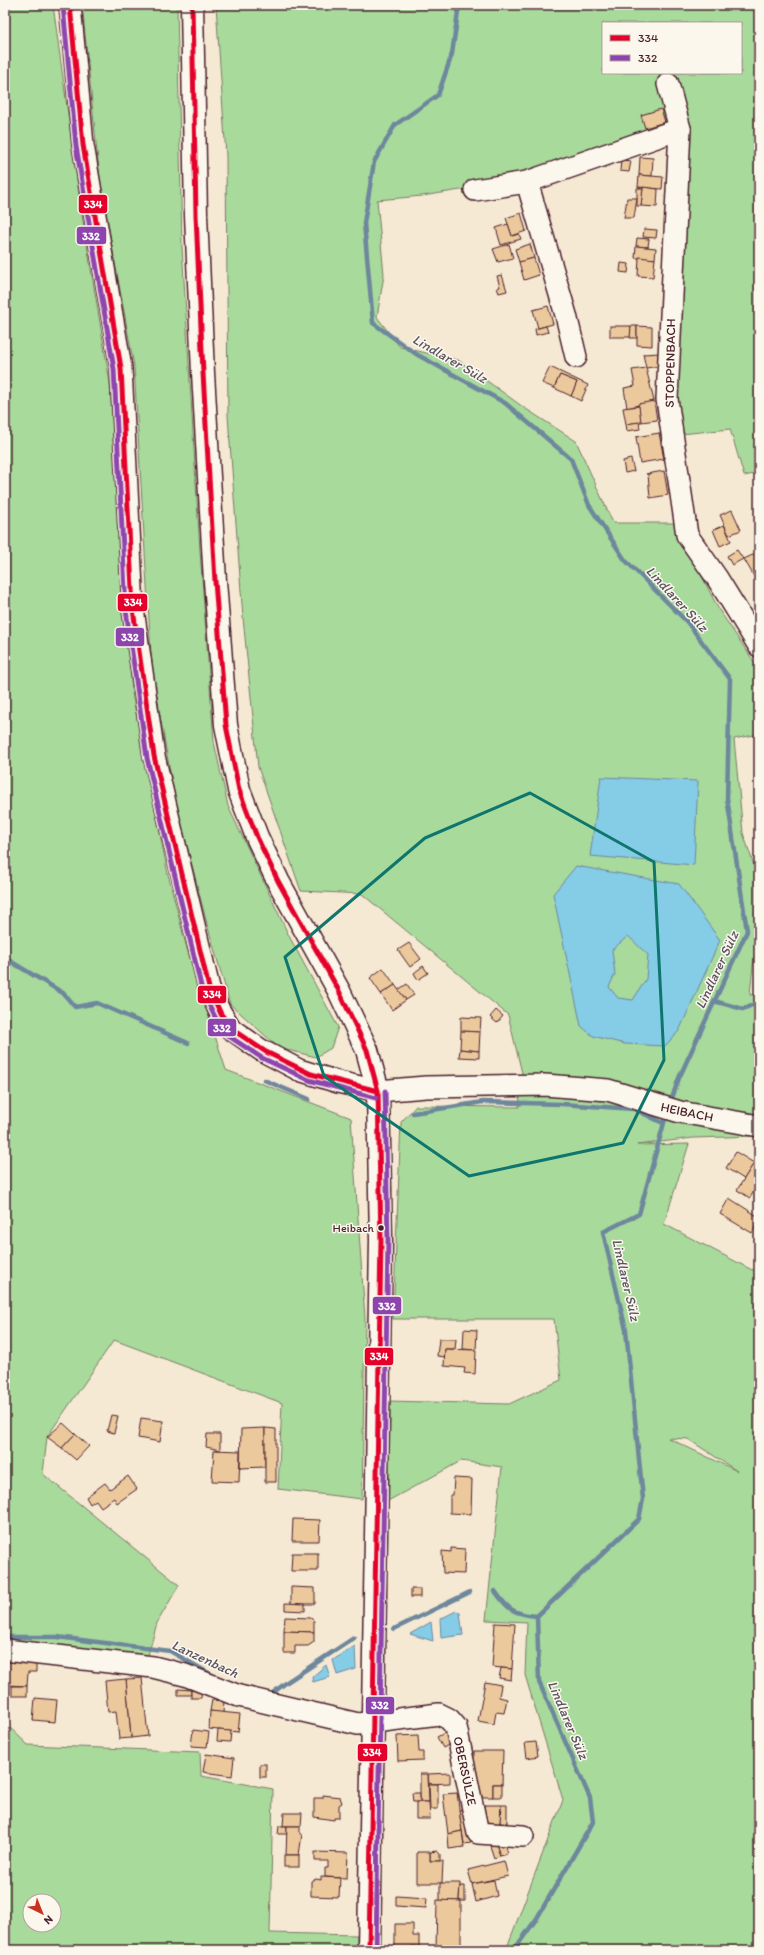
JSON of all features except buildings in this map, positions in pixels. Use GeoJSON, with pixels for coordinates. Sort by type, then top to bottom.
{"type":"FeatureCollection","features":[{"type":"Feature","properties":{"kind":"main road"},"geometry":{"type":"LineString","coordinates":[[192,5],[196,215],[203,365],[215,581],[226,726],[239,790],[257,837],[278,881],[342,998],[367,1050],[378,1091],[381,1240],[369,1950]]}},
{"type":"Feature","properties":{"kind":"street","name":"HEIBACH"},"geometry":{"type":"LineString","coordinates":[[70,5],[83,144],[121,368],[132,609],[154,756],[209,988],[219,1010],[231,1029],[261,1050],[299,1070],[338,1082],[378,1091],[426,1087],[545,1085],[608,1090],[659,1107],[759,1126]]}},
{"type":"Feature","properties":{"kind":"street","name":"STOPPENBACH"},"geometry":{"type":"LineString","coordinates":[[668,84],[680,129],[666,399],[687,535],[717,578],[759,646]]}},
{"type":"Feature","properties":{"kind":"street"},"geometry":{"type":"LineString","coordinates":[[475,190],[527,182],[680,129]]}},
{"type":"Feature","properties":{"kind":"street"},"geometry":{"type":"LineString","coordinates":[[527,182],[566,315],[576,357]]}},
{"type":"Feature","properties":{"kind":"street"},"geometry":{"type":"LineString","coordinates":[[5,1650],[153,1667],[185,1675],[239,1696],[358,1724],[373,1723]]}},
{"type":"Feature","properties":{"kind":"street","name":"OBERSÜLZE"},"geometry":{"type":"LineString","coordinates":[[373,1723],[439,1714],[449,1719],[456,1727],[478,1834],[522,1836]]}},
{"type":"Feature","properties":{"kind":"highlighted area"},"geometry":{"type":"Polygon","coordinates":[[[530,793],[654,862],[664,1060],[623,1143],[469,1176],[324,1076],[285,957],[425,838],[530,793]]]}},
{"type":"Feature","properties":{"kind":"green space"},"geometry":{"type":"Polygon","coordinates":[[[5,5],[53,5],[81,209],[110,383],[118,520],[132,693],[168,874],[187,949],[226,1070],[351,1118],[365,1318],[362,1499],[278,1489],[282,1403],[114,1340],[47,1437],[43,1474],[179,1585],[157,1623],[147,1659],[5,1639],[5,5]]]}},
{"type":"Feature","properties":{"kind":"green space"},"geometry":{"type":"Polygon","coordinates":[[[82,5],[177,5],[182,246],[200,551],[214,742],[228,806],[289,936],[338,1027],[331,1048],[316,1057],[279,1048],[230,1004],[207,924],[175,799],[152,671],[134,366],[100,181],[82,5]]]}},
{"type":"Feature","properties":{"kind":"green space"},"geometry":{"type":"Polygon","coordinates":[[[216,5],[759,5],[759,473],[744,476],[730,429],[671,435],[680,131],[550,176],[422,196],[377,200],[384,275],[377,317],[400,347],[458,360],[523,407],[576,441],[613,523],[675,523],[719,610],[759,669],[759,734],[734,739],[743,833],[759,880],[759,940],[753,965],[750,995],[759,995],[759,1136],[693,1138],[637,1145],[689,1144],[664,1224],[752,1270],[759,1268],[759,1950],[506,1950],[563,1800],[525,1675],[527,1622],[486,1620],[502,1467],[461,1461],[386,1502],[388,1401],[509,1404],[561,1380],[554,1319],[393,1319],[401,1122],[416,1106],[519,1107],[522,1073],[508,1015],[362,894],[301,891],[258,767],[243,618],[228,416],[226,156],[216,5]],[[668,1438],[737,1471],[688,1439],[668,1438]]]}},
{"type":"Feature","properties":{"kind":"green space"},"geometry":{"type":"Polygon","coordinates":[[[5,1723],[28,1745],[200,1752],[201,1776],[273,1789],[270,1933],[357,1935],[357,1950],[5,1950],[5,1723]]]}},
{"type":"Feature","properties":{"kind":"water"},"geometry":{"type":"Polygon","coordinates":[[[601,777],[698,781],[694,865],[590,856],[601,777]]]}},
{"type":"Feature","properties":{"kind":"water"},"geometry":{"type":"Polygon","coordinates":[[[576,866],[679,884],[720,940],[679,1031],[665,1046],[625,1044],[593,1036],[581,1026],[553,894],[576,866]],[[628,936],[612,950],[615,974],[609,987],[618,998],[633,1000],[646,979],[648,955],[628,936]]]}},
{"type":"Feature","properties":{"kind":"water"},"geometry":{"type":"Polygon","coordinates":[[[456,1611],[460,1613],[463,1635],[441,1638],[440,1619],[456,1611]]]}},
{"type":"Feature","properties":{"kind":"water"},"geometry":{"type":"Polygon","coordinates":[[[431,1622],[433,1641],[410,1634],[431,1622]]]}},
{"type":"Feature","properties":{"kind":"water"},"geometry":{"type":"Polygon","coordinates":[[[355,1646],[356,1669],[337,1675],[333,1660],[355,1646]]]}},
{"type":"Feature","properties":{"kind":"water"},"geometry":{"type":"Polygon","coordinates":[[[326,1665],[330,1677],[313,1682],[312,1677],[326,1665]]]}},
{"type":"Feature","properties":{"kind":"waterway","name":"Lindlarer Sülz"},"geometry":{"type":"LineString","coordinates":[[459,5],[452,54],[438,95],[395,125],[374,162],[364,223],[373,323],[416,354],[505,403],[571,459],[589,505],[625,560],[687,622],[730,679],[727,798],[747,931],[679,1078],[670,1104]]}},
{"type":"Feature","properties":{"kind":"waterway"},"geometry":{"type":"LineString","coordinates":[[5,958],[63,993],[75,1007],[97,1003],[188,1043]]}},
{"type":"Feature","properties":{"kind":"waterway","name":"Heibach"},"geometry":{"type":"LineString","coordinates":[[714,1001],[743,1009],[759,1002]]}},
{"type":"Feature","properties":{"kind":"waterway"},"geometry":{"type":"LineString","coordinates":[[264,1080],[309,1099]]}},
{"type":"Feature","properties":{"kind":"waterway"},"geometry":{"type":"LineString","coordinates":[[413,1113],[483,1102],[562,1104],[634,1109],[663,1123]]}},
{"type":"Feature","properties":{"kind":"waterway","name":"Lindlarer Sülz"},"geometry":{"type":"LineString","coordinates":[[514,1950],[537,1918],[593,1822],[590,1798],[539,1682],[537,1616],[639,1519],[643,1499],[626,1330],[603,1232],[639,1214],[667,1112]]}},
{"type":"Feature","properties":{"kind":"waterway","name":"Lanzenbach"},"geometry":{"type":"LineString","coordinates":[[495,1591],[504,1603],[512,1610],[523,1614],[537,1616]]}},
{"type":"Feature","properties":{"kind":"waterway","name":"Lanzenbach"},"geometry":{"type":"LineString","coordinates":[[394,1629],[470,1592]]}},
{"type":"Feature","properties":{"kind":"waterway","name":"Lanzenbach"},"geometry":{"type":"LineString","coordinates":[[5,1637],[57,1637],[170,1651],[212,1675]]}},
{"type":"Feature","properties":{"kind":"waterway","name":"Lanzenbach"},"geometry":{"type":"LineString","coordinates":[[268,1694],[270,1695],[287,1682],[354,1638]]}},
{"type":"Feature","properties":{"kind":"transit line","name":"334"},"geometry":{"type":"LineString","coordinates":[[70,5],[83,145],[121,368],[133,609],[154,756],[209,988],[221,1014],[233,1030],[266,1052],[311,1074],[378,1091]]}},
{"type":"Feature","properties":{"kind":"transit line","name":"334"},"geometry":{"type":"LineString","coordinates":[[192,5],[196,215],[203,373],[215,581],[226,725],[239,790],[257,837],[278,881],[339,991],[367,1050],[378,1091],[381,1240],[369,1950]]}},
{"type":"Feature","properties":{"kind":"transit line","name":"332"},"geometry":{"type":"LineString","coordinates":[[63,6],[76,146],[114,369],[126,610],[147,758],[202,990],[215,1017],[227,1035],[262,1058],[309,1080],[376,1098]]}},
{"type":"Feature","properties":{"kind":"transit line","name":"332"},"geometry":{"type":"LineString","coordinates":[[376,1950],[388,1240],[385,1091]]}},
{"type":"Feature","properties":{"kind":"place","name":"Heibach"},"geometry":{"type":"Point","coordinates":[381,1228]}}]}
